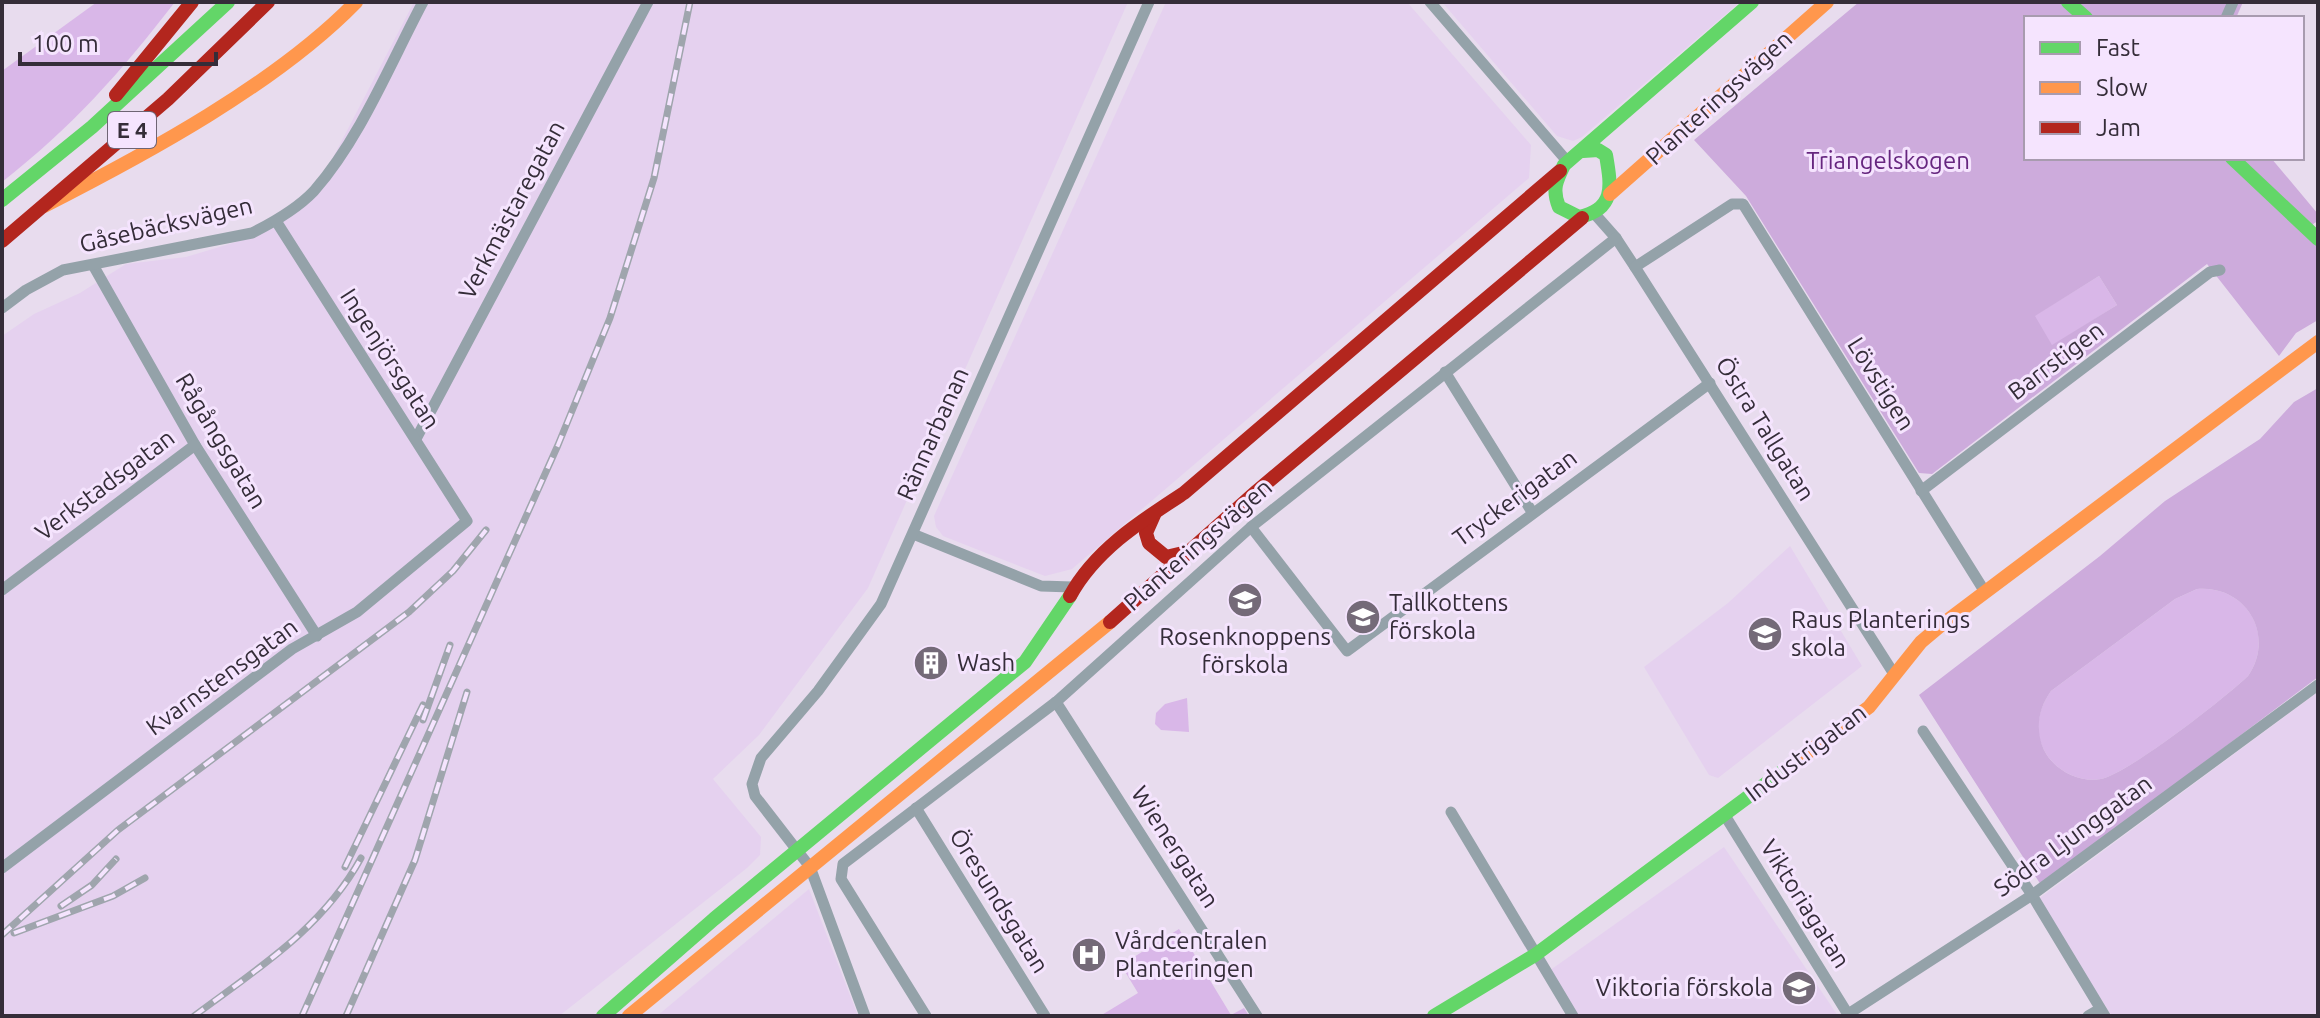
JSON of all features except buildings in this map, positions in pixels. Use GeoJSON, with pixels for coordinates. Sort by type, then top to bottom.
{"type":"FeatureCollection","features":[{"type":"Feature","properties":{"kind":"main road"},"geometry":{"type":"LineString","coordinates":[[92,127],[135,68],[192,2]]}},
{"type":"Feature","properties":{"kind":"main road","name":"E 4"},"geometry":{"type":"LineString","coordinates":[[2,200],[92,127],[228,2]]}},
{"type":"Feature","properties":{"kind":"main road","name":"E 4"},"geometry":{"type":"LineString","coordinates":[[2,241],[219,52],[268,2]]}},
{"type":"Feature","properties":{"kind":"main road"},"geometry":{"type":"LineString","coordinates":[[44,206],[104,176],[249,88],[314,42],[356,2]]}},
{"type":"Feature","properties":{"kind":"main road","name":"Planteringsvägen"},"geometry":{"type":"LineString","coordinates":[[1583,151],[1752,2]]}},
{"type":"Feature","properties":{"kind":"main road","name":"Planteringsvägen"},"geometry":{"type":"LineString","coordinates":[[1610,194],[1827,2]]}},
{"type":"Feature","properties":{"kind":"main road"},"geometry":{"type":"LineString","coordinates":[[2068,2],[2084,16]]}},
{"type":"Feature","properties":{"kind":"main road"},"geometry":{"type":"LineString","coordinates":[[1598,150],[1606,155],[1613,180],[1610,194],[1587,215],[1570,218],[1561,212],[1556,197],[1564,166],[1583,151],[1598,150]]}},
{"type":"Feature","properties":{"kind":"main road"},"geometry":{"type":"LineString","coordinates":[[2234,160],[2318,239]]}},
{"type":"Feature","properties":{"kind":"main road","name":"Planteringsvägen"},"geometry":{"type":"LineString","coordinates":[[603,1016],[714,919],[1025,662],[1057,619],[1072,587],[1085,569],[1156,511],[1184,493],[1564,166]]}},
{"type":"Feature","properties":{"kind":"main road","name":"Planteringsvägen"},"geometry":{"type":"LineString","coordinates":[[629,1016],[1100,631],[1196,545],[1587,215]]}},
{"type":"Feature","properties":{"kind":"main road","name":"Industrigatan"},"geometry":{"type":"LineString","coordinates":[[1434,1016],[1535,955],[1869,707],[1921,642],[2315,346]]}},
{"type":"Feature","properties":{"kind":"main road"},"geometry":{"type":"LineString","coordinates":[[1156,511],[1147,527],[1146,538],[1163,556],[1176,556],[1196,545]]}},
{"type":"Feature","properties":{"kind":"street","name":"Gåsebäcksvägen"},"geometry":{"type":"LineString","coordinates":[[2,308],[49,276],[252,233],[276,221],[312,192],[325,176],[354,132],[423,2]]}},
{"type":"Feature","properties":{"kind":"street","name":"Verkmästaregatan"},"geometry":{"type":"LineString","coordinates":[[416,439],[648,2]]}},
{"type":"Feature","properties":{"kind":"street","name":"Rännarbanan"},"geometry":{"type":"LineString","coordinates":[[865,1016],[810,867],[755,796],[752,776],[761,758],[818,691],[881,604],[1149,2]]}},
{"type":"Feature","properties":{"kind":"street"},"geometry":{"type":"LineString","coordinates":[[1430,2],[1564,166]]}},
{"type":"Feature","properties":{"kind":"street","name":"Lövstigen"},"geometry":{"type":"LineString","coordinates":[[1635,267],[1738,202],[1743,204],[1985,592]]}},
{"type":"Feature","properties":{"kind":"street","name":"Östra Tallgatan"},"geometry":{"type":"LineString","coordinates":[[1587,215],[1616,238],[1894,674]]}},
{"type":"Feature","properties":{"kind":"street","name":"Ingenjörsgatan"},"geometry":{"type":"LineString","coordinates":[[276,221],[467,521]]}},
{"type":"Feature","properties":{"kind":"street","name":"Planteringsvägen"},"geometry":{"type":"LineString","coordinates":[[926,1016],[841,879],[840,870],[847,860],[1056,702],[1251,527],[1616,238]]}},
{"type":"Feature","properties":{"kind":"street","name":"Rågångsgatan"},"geometry":{"type":"LineString","coordinates":[[93,265],[195,445],[317,636]]}},
{"type":"Feature","properties":{"kind":"street","name":"Barrstigen"},"geometry":{"type":"LineString","coordinates":[[1921,491],[2210,272],[2220,270]]}},
{"type":"Feature","properties":{"kind":"street"},"geometry":{"type":"LineString","coordinates":[[1445,372],[1532,512]]}},
{"type":"Feature","properties":{"kind":"street","name":"Tryckerigatan"},"geometry":{"type":"LineString","coordinates":[[1251,527],[1347,651],[1710,383]]}},
{"type":"Feature","properties":{"kind":"street","name":"Verkstadsgatan"},"geometry":{"type":"LineString","coordinates":[[2,590],[195,445]]}},
{"type":"Feature","properties":{"kind":"street","name":"Kvarnstensgatan"},"geometry":{"type":"LineString","coordinates":[[2,868],[292,649],[357,612],[467,521]]}},
{"type":"Feature","properties":{"kind":"street"},"geometry":{"type":"LineString","coordinates":[[913,534],[1041,586],[1072,587]]}},
{"type":"Feature","properties":{"kind":"street","name":"Södra Ljunggatan"},"geometry":{"type":"LineString","coordinates":[[1849,1015],[2032,895],[2318,685]]}},
{"type":"Feature","properties":{"kind":"street","name":"Wienergatan"},"geometry":{"type":"LineString","coordinates":[[1056,702],[1257,1016]]}},
{"type":"Feature","properties":{"kind":"street"},"geometry":{"type":"LineString","coordinates":[[1923,731],[2032,895],[2102,1012],[2088,1016]]}},
{"type":"Feature","properties":{"kind":"street","name":"Öresundsgatan"},"geometry":{"type":"LineString","coordinates":[[916,808],[1045,1016]]}},
{"type":"Feature","properties":{"kind":"street"},"geometry":{"type":"LineString","coordinates":[[1451,812],[1573,1016]]}},
{"type":"Feature","properties":{"kind":"street","name":"Viktoriagatan"},"geometry":{"type":"LineString","coordinates":[[1724,814],[1849,1015]]}},
{"type":"Feature","properties":{"kind":"shaded area"},"geometry":{"type":"Polygon","coordinates":[[[97,2],[175,2],[94,98],[2,182],[2,71],[97,2]]]}},
{"type":"Feature","properties":{"kind":"shaded area"},"geometry":{"type":"Polygon","coordinates":[[[414,2],[1128,2],[868,588],[759,735],[713,779],[761,837],[760,855],[747,868],[559,1016],[2,1016],[2,336],[34,314],[80,293],[126,264],[186,257],[253,237],[314,194],[414,2]]]}},
{"type":"Feature","properties":{"kind":"shaded area"},"geometry":{"type":"Polygon","coordinates":[[[1166,2],[1407,2],[1531,145],[1529,178],[1072,569],[1045,576],[943,536],[936,527],[934,516],[1166,2]]]}},
{"type":"Feature","properties":{"kind":"shaded area"},"geometry":{"type":"Polygon","coordinates":[[[1442,2],[1740,2],[1582,137],[1573,141],[1557,136],[1442,2]]]}},
{"type":"Feature","properties":{"kind":"shaded area"},"geometry":{"type":"Polygon","coordinates":[[[2099,276],[2117,305],[2052,346],[2034,316],[2099,276]]]}},
{"type":"Feature","properties":{"kind":"shaded area","name":"Raus Planterings skola"},"geometry":{"type":"Polygon","coordinates":[[[1790,546],[1862,666],[1718,778],[1709,775],[1644,667],[1728,603],[1790,546]]]}},
{"type":"Feature","properties":{"kind":"shaded area"},"geometry":{"type":"Polygon","coordinates":[[[2197,589],[2230,595],[2251,616],[2259,645],[2248,676],[2176,734],[2114,774],[2101,779],[2084,779],[2068,774],[2054,764],[2044,750],[2038,727],[2040,712],[2051,691],[2175,599],[2197,589]]]}},
{"type":"Feature","properties":{"kind":"shaded area"},"geometry":{"type":"Polygon","coordinates":[[[2318,692],[2318,1016],[2112,1016],[2037,900],[2318,692]]]}},
{"type":"Feature","properties":{"kind":"shaded area"},"geometry":{"type":"Polygon","coordinates":[[[1187,698],[1189,732],[1161,730],[1155,724],[1156,713],[1165,704],[1187,698]]]}},
{"type":"Feature","properties":{"kind":"shaded area"},"geometry":{"type":"Polygon","coordinates":[[[1724,847],[1838,1016],[1579,1016],[1549,971],[1724,847]]]}},
{"type":"Feature","properties":{"kind":"shaded area"},"geometry":{"type":"Polygon","coordinates":[[[809,889],[858,1016],[657,1016],[809,889]]]}},
{"type":"Feature","properties":{"kind":"shaded area"},"geometry":{"type":"Polygon","coordinates":[[[1179,929],[1231,1015],[1244,1008],[1249,1016],[1100,1016],[1138,993],[1121,965],[1179,929]]]}},
{"type":"Feature","properties":{"kind":"green space","name":"Triangelskogen"},"geometry":{"type":"Polygon","coordinates":[[[1859,2],[2243,2],[2237,16],[2024,16],[2024,160],[2273,160],[2318,214],[2318,221],[2313,224],[2318,238],[2318,320],[2296,333],[2279,356],[2207,264],[1932,474],[1919,473],[1746,196],[1694,140],[1859,2]],[[2099,276],[2035,316],[2052,345],[2117,305],[2099,276]]]}},
{"type":"Feature","properties":{"kind":"green space"},"geometry":{"type":"Polygon","coordinates":[[[2318,388],[2318,677],[2041,885],[1919,695],[2100,556],[2165,501],[2260,439],[2294,402],[2318,388]],[[2197,589],[2175,599],[2051,691],[2043,705],[2039,727],[2044,750],[2054,764],[2068,774],[2084,779],[2101,779],[2114,774],[2176,734],[2248,676],[2259,645],[2257,629],[2242,604],[2230,595],[2197,589]]]}},
{"type":"Feature","properties":{"kind":"railway"},"geometry":{"type":"LineString","coordinates":[[302,1016],[558,445],[610,318],[654,178],[690,2]]}},
{"type":"Feature","properties":{"kind":"railway"},"geometry":{"type":"LineString","coordinates":[[2,935],[118,830],[409,612],[453,571],[486,530]]}},
{"type":"Feature","properties":{"kind":"railway"},"geometry":{"type":"LineString","coordinates":[[423,720],[450,645]]}},
{"type":"Feature","properties":{"kind":"railway"},"geometry":{"type":"LineString","coordinates":[[346,1016],[415,860],[467,692]]}},
{"type":"Feature","properties":{"kind":"railway"},"geometry":{"type":"LineString","coordinates":[[345,867],[423,705]]}},
{"type":"Feature","properties":{"kind":"railway"},"geometry":{"type":"LineString","coordinates":[[194,1016],[287,946],[328,906],[361,858]]}},
{"type":"Feature","properties":{"kind":"railway"},"geometry":{"type":"LineString","coordinates":[[61,906],[92,885],[116,859]]}},
{"type":"Feature","properties":{"kind":"railway"},"geometry":{"type":"LineString","coordinates":[[14,933],[113,896],[145,878]]}},
{"type":"Feature","properties":{"kind":"traffic: fast"},"geometry":{"type":"LineString","coordinates":[[2,200],[92,127],[228,2]]}},
{"type":"Feature","properties":{"kind":"traffic: fast"},"geometry":{"type":"LineString","coordinates":[[1583,151],[1598,150],[1606,155],[1609,186],[1600,208],[1579,217],[1559,207],[1557,201],[1556,186],[1564,165],[1752,2]]}},
{"type":"Feature","properties":{"kind":"traffic: fast"},"geometry":{"type":"LineString","coordinates":[[2068,2],[2084,16]]}},
{"type":"Feature","properties":{"kind":"traffic: fast"},"geometry":{"type":"LineString","coordinates":[[2234,160],[2318,239]]}},
{"type":"Feature","properties":{"kind":"traffic: fast"},"geometry":{"type":"LineString","coordinates":[[603,1016],[714,919],[1025,662],[1070,596]]}},
{"type":"Feature","properties":{"kind":"traffic: fast"},"geometry":{"type":"LineString","coordinates":[[1434,1016],[1535,955],[1795,762]]}},
{"type":"Feature","properties":{"kind":"traffic: slow"},"geometry":{"type":"LineString","coordinates":[[44,206],[125,164],[249,89],[324,32],[356,2]]}},
{"type":"Feature","properties":{"kind":"traffic: slow"},"geometry":{"type":"LineString","coordinates":[[1610,194],[1827,2]]}},
{"type":"Feature","properties":{"kind":"traffic: slow"},"geometry":{"type":"LineString","coordinates":[[1795,762],[1869,707],[1921,642],[1940,626],[2318,342]]}},
{"type":"Feature","properties":{"kind":"traffic: slow"},"geometry":{"type":"LineString","coordinates":[[629,1016],[1110,622]]}},
{"type":"Feature","properties":{"kind":"traffic: jam"},"geometry":{"type":"LineString","coordinates":[[116,95],[192,2]]}},
{"type":"Feature","properties":{"kind":"traffic: jam"},"geometry":{"type":"LineString","coordinates":[[2,241],[168,99],[268,2]]}},
{"type":"Feature","properties":{"kind":"traffic: jam"},"geometry":{"type":"LineString","coordinates":[[1070,596],[1092,564],[1120,538],[1184,493],[1560,171]]}},
{"type":"Feature","properties":{"kind":"traffic: jam"},"geometry":{"type":"LineString","coordinates":[[1110,622],[1257,491],[1582,218]]}},
{"type":"Feature","properties":{"kind":"traffic: jam"},"geometry":{"type":"LineString","coordinates":[[1154,515],[1146,533],[1149,543],[1166,557],[1183,553]]}},
{"type":"Feature","properties":{"kind":"place","name":"Rosenknoppens förskola"},"geometry":{"type":"Point","coordinates":[1245,600]}},
{"type":"Feature","properties":{"kind":"place","name":"Tallkottens förskola"},"geometry":{"type":"Point","coordinates":[1363,617]}},
{"type":"Feature","properties":{"kind":"place","name":"Raus Planterings skola"},"geometry":{"type":"Point","coordinates":[1765,634]}},
{"type":"Feature","properties":{"kind":"place","name":"Wash"},"geometry":{"type":"Point","coordinates":[931,663]}},
{"type":"Feature","properties":{"kind":"place","name":"Vårdcentralen Planteringen"},"geometry":{"type":"Point","coordinates":[1089,955]}},
{"type":"Feature","properties":{"kind":"place","name":"Viktoria förskola"},"geometry":{"type":"Point","coordinates":[1799,988]}}]}
